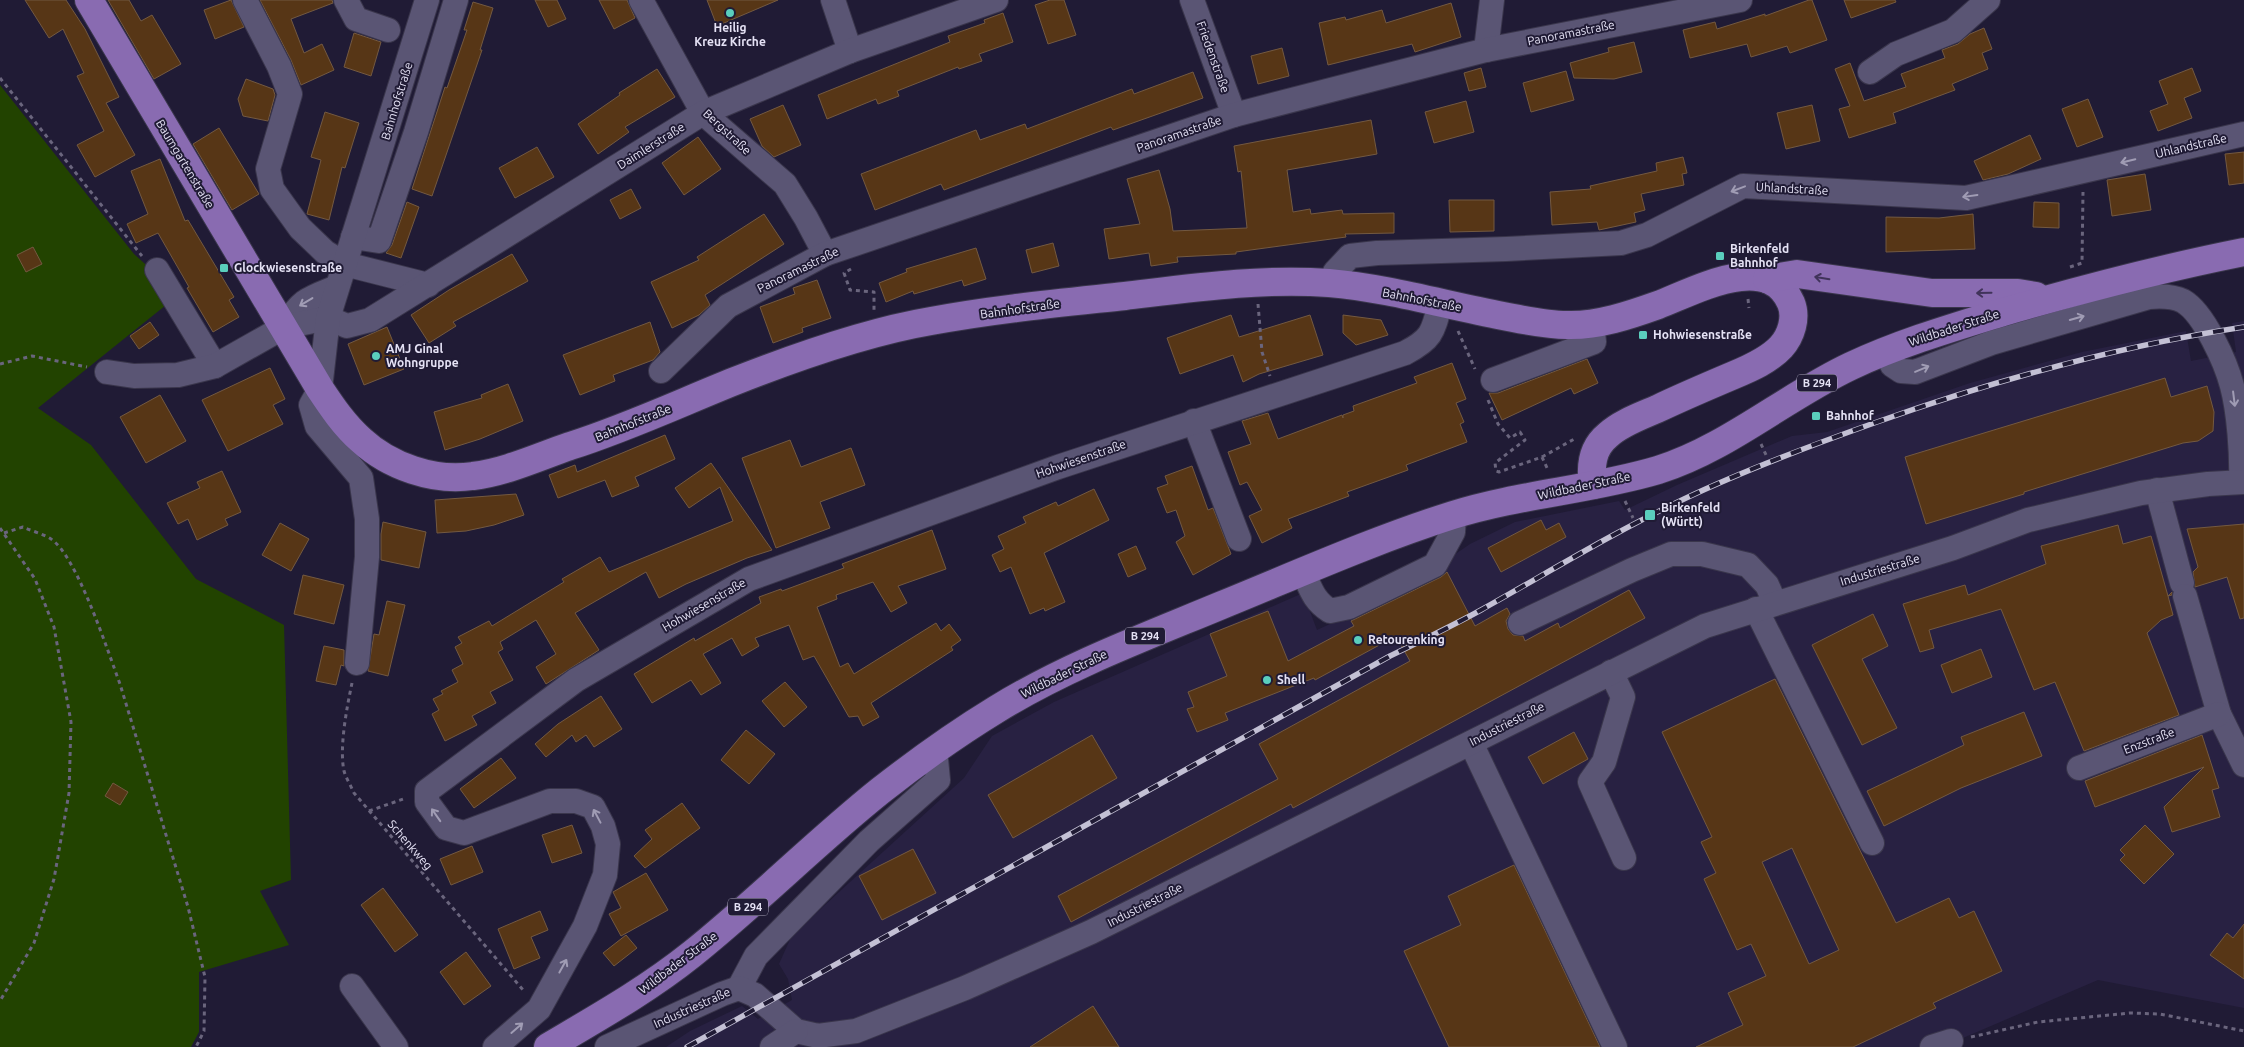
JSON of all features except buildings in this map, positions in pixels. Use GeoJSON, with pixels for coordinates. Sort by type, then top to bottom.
{"type":"FeatureCollection","features":[{"type":"Feature","properties":{"kind":"main road","name":"Baumgartenstraße"},"geometry":{"type":"LineString","coordinates":[[88,0],[284,327]]}},
{"type":"Feature","properties":{"kind":"main road","name":"Wildbader Straße"},"geometry":{"type":"LineString","coordinates":[[548,1047],[637,994],[688,957],[735,919],[876,794],[935,749],[999,708],[1051,679],[1131,642],[1303,572],[1454,515],[1554,492],[1593,486],[1662,468],[1698,453],[1741,430],[1814,384],[1887,350],[1936,332],[2049,299],[2183,264],[2244,252]]}},
{"type":"Feature","properties":{"kind":"main road"},"geometry":{"type":"LineString","coordinates":[[1767,280],[1797,274],[1932,292],[2018,292],[2049,299]]}},
{"type":"Feature","properties":{"kind":"main road","name":"Bahnhofstraße"},"geometry":{"type":"LineString","coordinates":[[284,327],[320,389],[345,424],[362,441],[384,457],[414,470],[438,476],[471,477],[512,467],[612,433],[736,381],[816,353],[928,321],[1070,302],[1256,283],[1293,282],[1333,284],[1537,322],[1568,326],[1592,324],[1656,306],[1724,279],[1750,275],[1767,280]]}},
{"type":"Feature","properties":{"kind":"main road"},"geometry":{"type":"LineString","coordinates":[[1593,486],[1591,472],[1593,456],[1606,436],[1633,419],[1753,366],[1780,348],[1788,338],[1792,327],[1793,315],[1790,303],[1782,291],[1767,280]]}},
{"type":"Feature","properties":{"kind":"street"},"geometry":{"type":"LineString","coordinates":[[245,0],[279,66],[290,94],[268,169],[272,189],[300,228],[325,252],[345,264],[428,285]]}},
{"type":"Feature","properties":{"kind":"street","name":"Bahnhofstraße"},"geometry":{"type":"LineString","coordinates":[[357,663],[367,557],[367,519],[361,478],[317,426],[311,405],[320,389],[328,318],[427,0]]}},
{"type":"Feature","properties":{"kind":"street"},"geometry":{"type":"LineString","coordinates":[[354,237],[379,241],[416,132],[456,0]]}},
{"type":"Feature","properties":{"kind":"street","name":"Bergstraße"},"geometry":{"type":"LineString","coordinates":[[641,0],[703,113],[786,184],[825,254]]}},
{"type":"Feature","properties":{"kind":"street","name":"Daimlerstraße"},"geometry":{"type":"LineString","coordinates":[[328,318],[347,326],[370,320],[703,113],[850,51],[996,0]]}},
{"type":"Feature","properties":{"kind":"street","name":"Friedenstraße"},"geometry":{"type":"LineString","coordinates":[[1192,0],[1234,115]]}},
{"type":"Feature","properties":{"kind":"street"},"geometry":{"type":"LineString","coordinates":[[1486,50],[1492,0]]}},
{"type":"Feature","properties":{"kind":"street","name":"Panoramastraße"},"geometry":{"type":"LineString","coordinates":[[661,371],[728,306],[825,254],[1234,115],[1486,50],[1740,0]]}},
{"type":"Feature","properties":{"kind":"street"},"geometry":{"type":"LineString","coordinates":[[1870,72],[1896,54],[1953,31],[1988,0]]}},
{"type":"Feature","properties":{"kind":"street"},"geometry":{"type":"LineString","coordinates":[[351,9],[388,30]]}},
{"type":"Feature","properties":{"kind":"street"},"geometry":{"type":"LineString","coordinates":[[832,11],[850,51]]}},
{"type":"Feature","properties":{"kind":"street","name":"Uhlandstraße"},"geometry":{"type":"LineString","coordinates":[[1333,284],[1335,272],[1350,256],[1377,253],[1621,243],[1647,235],[1743,186],[1966,198],[2244,134]]}},
{"type":"Feature","properties":{"kind":"street"},"geometry":{"type":"LineString","coordinates":[[157,270],[215,366]]}},
{"type":"Feature","properties":{"kind":"street"},"geometry":{"type":"LineString","coordinates":[[284,327],[296,308],[306,300],[337,287]]}},
{"type":"Feature","properties":{"kind":"street"},"geometry":{"type":"LineString","coordinates":[[1887,350],[1892,365],[1900,371],[1915,372],[1991,343],[2149,297],[2165,296],[2181,300],[2193,308],[2204,322],[2232,386],[2242,460],[2243,482]]}},
{"type":"Feature","properties":{"kind":"street","name":"Hohwiesenstraße"},"geometry":{"type":"LineString","coordinates":[[427,791],[576,680],[749,579],[1055,459],[1194,421],[1404,354],[1423,344],[1434,329],[1440,304]]}},
{"type":"Feature","properties":{"kind":"street"},"geometry":{"type":"LineString","coordinates":[[107,372],[134,376],[178,374],[215,366],[284,327],[328,318]]}},
{"type":"Feature","properties":{"kind":"street"},"geometry":{"type":"LineString","coordinates":[[1486,385],[1594,342],[1592,324]]}},
{"type":"Feature","properties":{"kind":"street"},"geometry":{"type":"LineString","coordinates":[[1194,421],[1239,539]]}},
{"type":"Feature","properties":{"kind":"street","name":"Industriestraße"},"geometry":{"type":"LineString","coordinates":[[607,1047],[739,988],[755,995],[796,1031],[818,1036],[856,1031],[965,988],[1091,932],[1705,626],[1953,548],[2028,520],[2090,504],[2157,490],[2243,482]]}},
{"type":"Feature","properties":{"kind":"street"},"geometry":{"type":"LineString","coordinates":[[2157,490],[2219,714],[2244,765]]}},
{"type":"Feature","properties":{"kind":"street"},"geometry":{"type":"LineString","coordinates":[[1303,572],[1316,601],[1322,606],[1330,611],[1349,607],[1435,565],[1453,532],[1454,515]]}},
{"type":"Feature","properties":{"kind":"street"},"geometry":{"type":"LineString","coordinates":[[1520,623],[1632,570],[1671,554],[1702,554],[1748,565],[1767,585],[1766,606],[1872,843]]}},
{"type":"Feature","properties":{"kind":"street"},"geometry":{"type":"LineString","coordinates":[[1611,672],[1623,697],[1604,762],[1590,782],[1624,858]]}},
{"type":"Feature","properties":{"kind":"street","name":"Enzstraße"},"geometry":{"type":"LineString","coordinates":[[2079,768],[2219,714]]}},
{"type":"Feature","properties":{"kind":"street"},"geometry":{"type":"LineString","coordinates":[[1471,743],[1615,1047]]}},
{"type":"Feature","properties":{"kind":"street"},"geometry":{"type":"LineString","coordinates":[[739,988],[756,956],[869,841],[938,780],[935,749]]}},
{"type":"Feature","properties":{"kind":"street"},"geometry":{"type":"LineString","coordinates":[[427,791],[427,802],[446,828],[464,833],[550,801],[576,801],[593,807],[603,826],[608,844],[605,875],[586,926],[539,1009],[496,1047]]}},
{"type":"Feature","properties":{"kind":"street"},"geometry":{"type":"LineString","coordinates":[[352,986],[396,1047]]}},
{"type":"Feature","properties":{"kind":"street"},"geometry":{"type":"LineString","coordinates":[[772,1047],[796,1031]]}},
{"type":"Feature","properties":{"kind":"path"},"geometry":{"type":"LineString","coordinates":[[0,78],[135,249],[157,270]]}},
{"type":"Feature","properties":{"kind":"path"},"geometry":{"type":"LineString","coordinates":[[2068,268],[2082,263],[2083,171]]}},
{"type":"Feature","properties":{"kind":"path"},"geometry":{"type":"LineString","coordinates":[[856,266],[844,273],[850,290],[874,292],[874,312]]}},
{"type":"Feature","properties":{"kind":"path"},"geometry":{"type":"LineString","coordinates":[[1256,283],[1262,352],[1276,394]]}},
{"type":"Feature","properties":{"kind":"path"},"geometry":{"type":"LineString","coordinates":[[1440,304],[1460,333],[1486,385],[1498,424],[1510,438],[1520,432],[1525,440],[1495,463],[1496,471],[1499,472],[1542,457],[1549,472],[1554,492]]}},
{"type":"Feature","properties":{"kind":"path"},"geometry":{"type":"LineString","coordinates":[[0,364],[32,356],[107,372]]}},
{"type":"Feature","properties":{"kind":"path"},"geometry":{"type":"LineString","coordinates":[[1760,440],[1767,457]]}},
{"type":"Feature","properties":{"kind":"path"},"geometry":{"type":"LineString","coordinates":[[1624,498],[1633,518]]}},
{"type":"Feature","properties":{"kind":"path"},"geometry":{"type":"LineString","coordinates":[[4,533],[23,527],[52,539],[71,562],[107,649],[120,684],[186,898],[205,977],[204,1031],[196,1047]]}},
{"type":"Feature","properties":{"kind":"path"},"geometry":{"type":"LineString","coordinates":[[0,528],[36,579],[54,627],[71,722],[69,794],[54,879],[34,944],[0,1002]]}},
{"type":"Feature","properties":{"kind":"path","name":"Schenkweg"},"geometry":{"type":"LineString","coordinates":[[357,663],[346,711],[344,770],[354,793],[539,1009]]}},
{"type":"Feature","properties":{"kind":"path"},"geometry":{"type":"LineString","coordinates":[[369,811],[427,791]]}},
{"type":"Feature","properties":{"kind":"path"},"geometry":{"type":"LineString","coordinates":[[1942,1044],[2038,1022],[2130,1013],[2160,1014],[2244,1031]]}},
{"type":"Feature","properties":{"kind":"shaded area"},"geometry":{"type":"Polygon","coordinates":[[[2244,321],[2244,1008],[2098,980],[1942,1047],[666,1047],[690,1031],[742,1006],[758,1019],[792,1000],[788,979],[779,964],[792,935],[964,778],[992,736],[1054,702],[1303,593],[1317,630],[1403,590],[1470,544],[1515,522],[1619,501],[1625,510],[1677,485],[1792,436],[1827,432],[1970,383],[2082,352],[2186,331],[2191,361],[2236,352],[2232,323],[2244,321]]]}},
{"type":"Feature","properties":{"kind":"green space"},"geometry":{"type":"Polygon","coordinates":[[[0,85],[134,254],[154,272],[171,301],[38,408],[91,445],[196,579],[284,625],[291,880],[260,891],[289,945],[199,972],[199,1032],[191,1047],[0,1047],[0,85]]]}},
{"type":"Feature","properties":{"kind":"railway"},"geometry":{"type":"LineString","coordinates":[[687,1047],[1390,656],[1470,616],[1632,525],[1708,488],[1828,440],[2012,378],[2104,354],[2244,327]]}},
{"type":"Feature","properties":{"kind":"place","name":"Heilig Kreuz Kirche"},"geometry":{"type":"Point","coordinates":[730,13]}},
{"type":"Feature","properties":{"kind":"place","name":"Birkenfeld Bahnhof"},"geometry":{"type":"Point","coordinates":[1720,256]}},
{"type":"Feature","properties":{"kind":"place","name":"Glockwiesenstraße"},"geometry":{"type":"Point","coordinates":[224,268]}},
{"type":"Feature","properties":{"kind":"place","name":"Hohwiesenstraße"},"geometry":{"type":"Point","coordinates":[1643,335]}},
{"type":"Feature","properties":{"kind":"place","name":"AMJ Ginal Wohngruppe"},"geometry":{"type":"Point","coordinates":[376,356]}},
{"type":"Feature","properties":{"kind":"place","name":"Bahnhof"},"geometry":{"type":"Point","coordinates":[1816,416]}},
{"type":"Feature","properties":{"kind":"place","name":"Birkenfeld (Württ)"},"geometry":{"type":"Point","coordinates":[1650,515]}},
{"type":"Feature","properties":{"kind":"place","name":"Retourenking"},"geometry":{"type":"Point","coordinates":[1358,640]}},
{"type":"Feature","properties":{"kind":"place","name":"Shell"},"geometry":{"type":"Point","coordinates":[1267,680]}}]}
